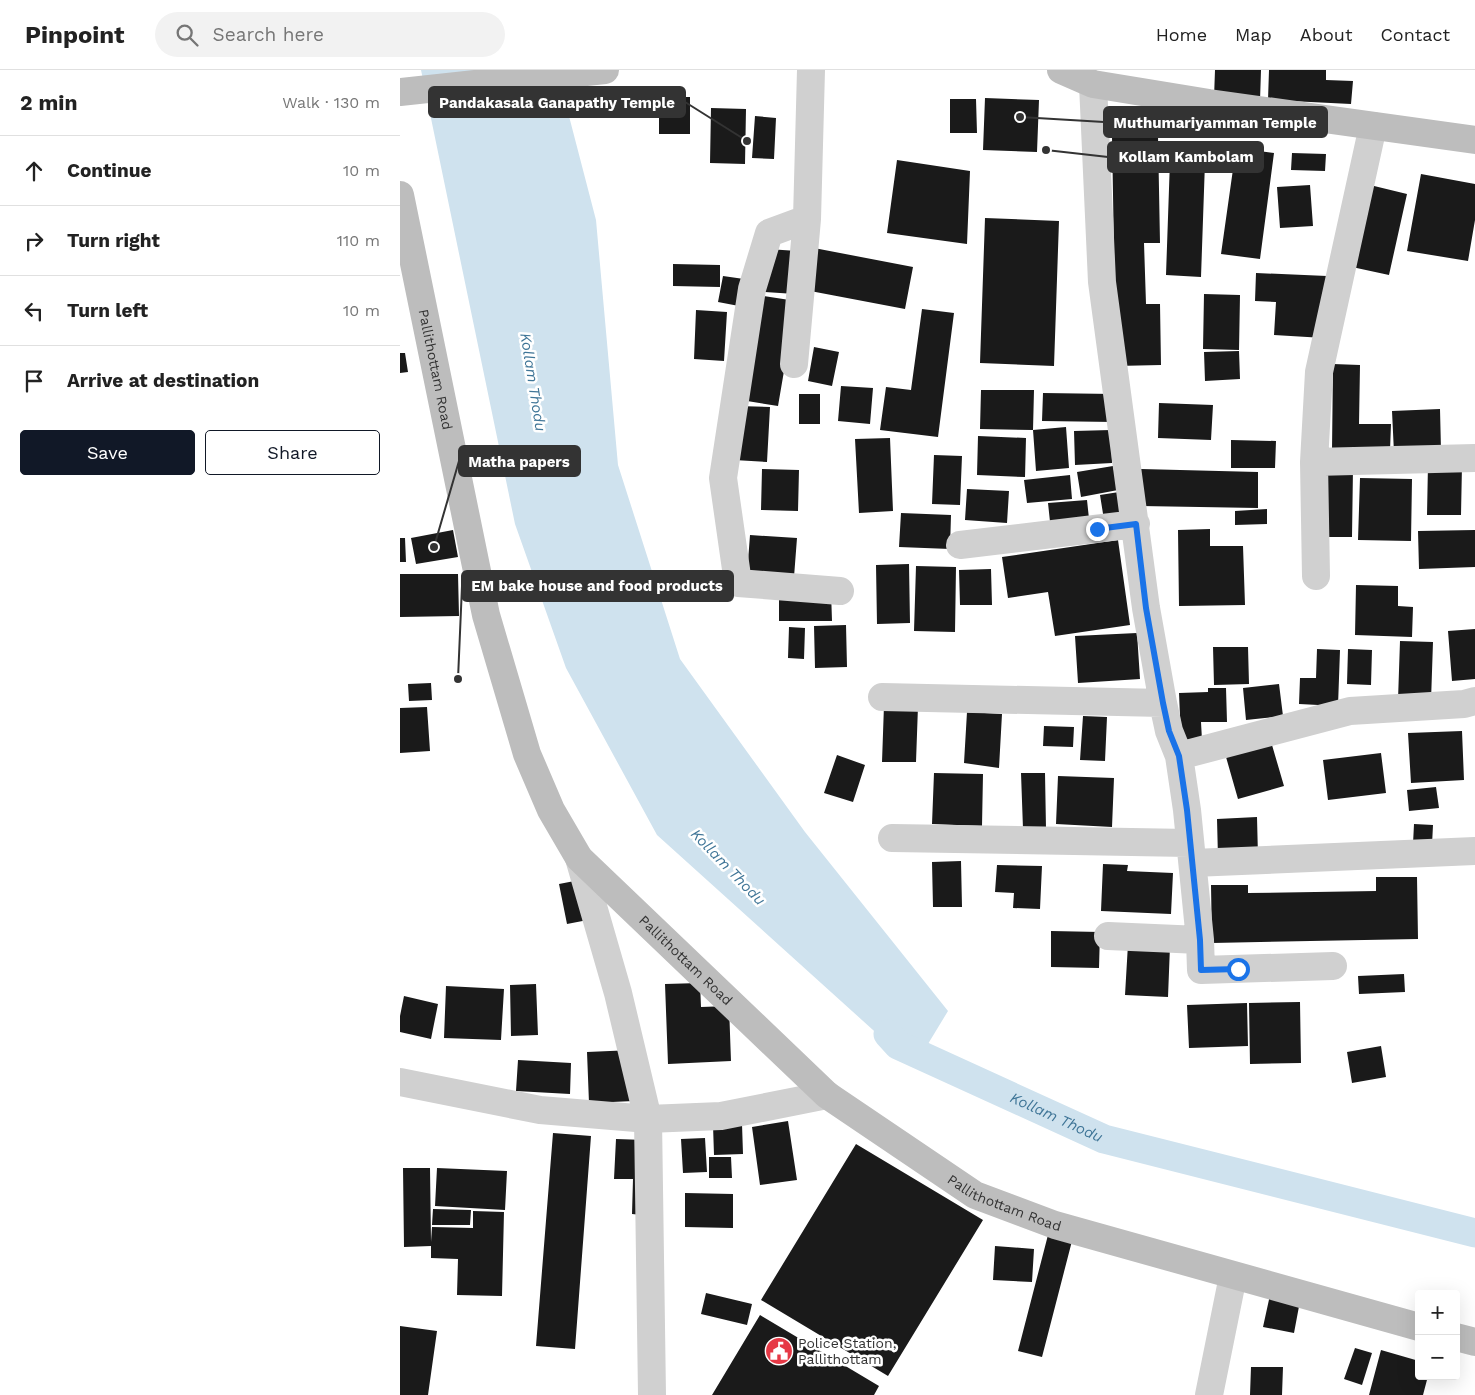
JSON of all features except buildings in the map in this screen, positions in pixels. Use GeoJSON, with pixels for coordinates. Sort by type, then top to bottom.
{"type":"FeatureCollection","features":[{"type":"Feature","properties":{"kind":"street"},"geometry":{"type":"LineString","coordinates":[[403,92],[605,70]]}},
{"type":"Feature","properties":{"kind":"street"},"geometry":{"type":"LineString","coordinates":[[794,364],[807,219],[811,70]]}},
{"type":"Feature","properties":{"kind":"street"},"geometry":{"type":"LineString","coordinates":[[1061,70],[1093,84],[1208,103],[1475,140]]}},
{"type":"Feature","properties":{"kind":"street"},"geometry":{"type":"LineString","coordinates":[[1093,84],[1102,282],[1146,608],[1169,731],[1179,756],[1187,810],[1200,940],[1201,970],[1332,966]]}},
{"type":"Feature","properties":{"kind":"street"},"geometry":{"type":"LineString","coordinates":[[1316,576],[1314,462],[1319,372],[1373,126]]}},
{"type":"Feature","properties":{"kind":"street","name":"Pallithottam Road"},"geometry":{"type":"LineString","coordinates":[[400,195],[486,615],[527,754],[551,810],[579,858],[827,1095],[975,1195],[1055,1225],[1415,1326]]}},
{"type":"Feature","properties":{"kind":"street"},"geometry":{"type":"LineString","coordinates":[[807,219],[770,233],[752,289],[723,478],[738,583],[840,591]]}},
{"type":"Feature","properties":{"kind":"street"},"geometry":{"type":"LineString","coordinates":[[1314,462],[1475,458]]}},
{"type":"Feature","properties":{"kind":"street"},"geometry":{"type":"LineString","coordinates":[[960,545],[1136,524]]}},
{"type":"Feature","properties":{"kind":"street"},"geometry":{"type":"LineString","coordinates":[[882,697],[1163,703]]}},
{"type":"Feature","properties":{"kind":"street"},"geometry":{"type":"LineString","coordinates":[[1179,756],[1350,711],[1464,704],[1475,701]]}},
{"type":"Feature","properties":{"kind":"street"},"geometry":{"type":"LineString","coordinates":[[892,838],[1191,853],[1475,851]]}},
{"type":"Feature","properties":{"kind":"street"},"geometry":{"type":"LineString","coordinates":[[579,858],[618,993],[648,1120],[652,1395]]}},
{"type":"Feature","properties":{"kind":"street"},"geometry":{"type":"LineString","coordinates":[[1108,936],[1200,940]]}},
{"type":"Feature","properties":{"kind":"street"},"geometry":{"type":"LineString","coordinates":[[400,1082],[540,1110],[648,1120],[721,1116],[827,1095]]}},
{"type":"Feature","properties":{"kind":"street"},"geometry":{"type":"LineString","coordinates":[[1209,1395],[1233,1276]]}},
{"type":"Feature","properties":{"kind":"street"},"geometry":{"type":"LineString","coordinates":[[1460,1338],[1475,1342]]}},
{"type":"Feature","properties":{"kind":"water"},"geometry":{"type":"Polygon","coordinates":[[[421,70],[557,70],[596,220],[618,465],[680,659],[805,832],[948,1011],[914,1067],[657,835],[566,668],[515,524],[421,70]]]}},
{"type":"Feature","properties":{"kind":"waterway","name":"Kollam Thodu"},"geometry":{"type":"LineString","coordinates":[[888,1034],[898,1045],[1104,1139],[1475,1233]]}},
{"type":"Feature","properties":{"kind":"place","name":"Muthumariyamman Temple"},"geometry":{"type":"Point","coordinates":[1020,117]}},
{"type":"Feature","properties":{"kind":"place","name":"Pandakasala Ganapathy Temple"},"geometry":{"type":"Point","coordinates":[747,141]}},
{"type":"Feature","properties":{"kind":"place","name":"Kollam Kambolam"},"geometry":{"type":"Point","coordinates":[1046,150]}},
{"type":"Feature","properties":{"kind":"place","name":"Matha papers"},"geometry":{"type":"Point","coordinates":[434,547]}},
{"type":"Feature","properties":{"kind":"place","name":"EM bake house and food products"},"geometry":{"type":"Point","coordinates":[458,679]}},
{"type":"Feature","properties":{"kind":"place","name":"Police Station, Pallithottam"},"geometry":{"type":"Point","coordinates":[779,1351]}},
{"type":"Feature","properties":{"kind":"route"},"geometry":{"type":"LineString","coordinates":[[1097,529],[1136,524],[1146,608],[1169,731],[1179,756],[1187,810],[1200,940],[1201,970],[1238,969]]}}]}
